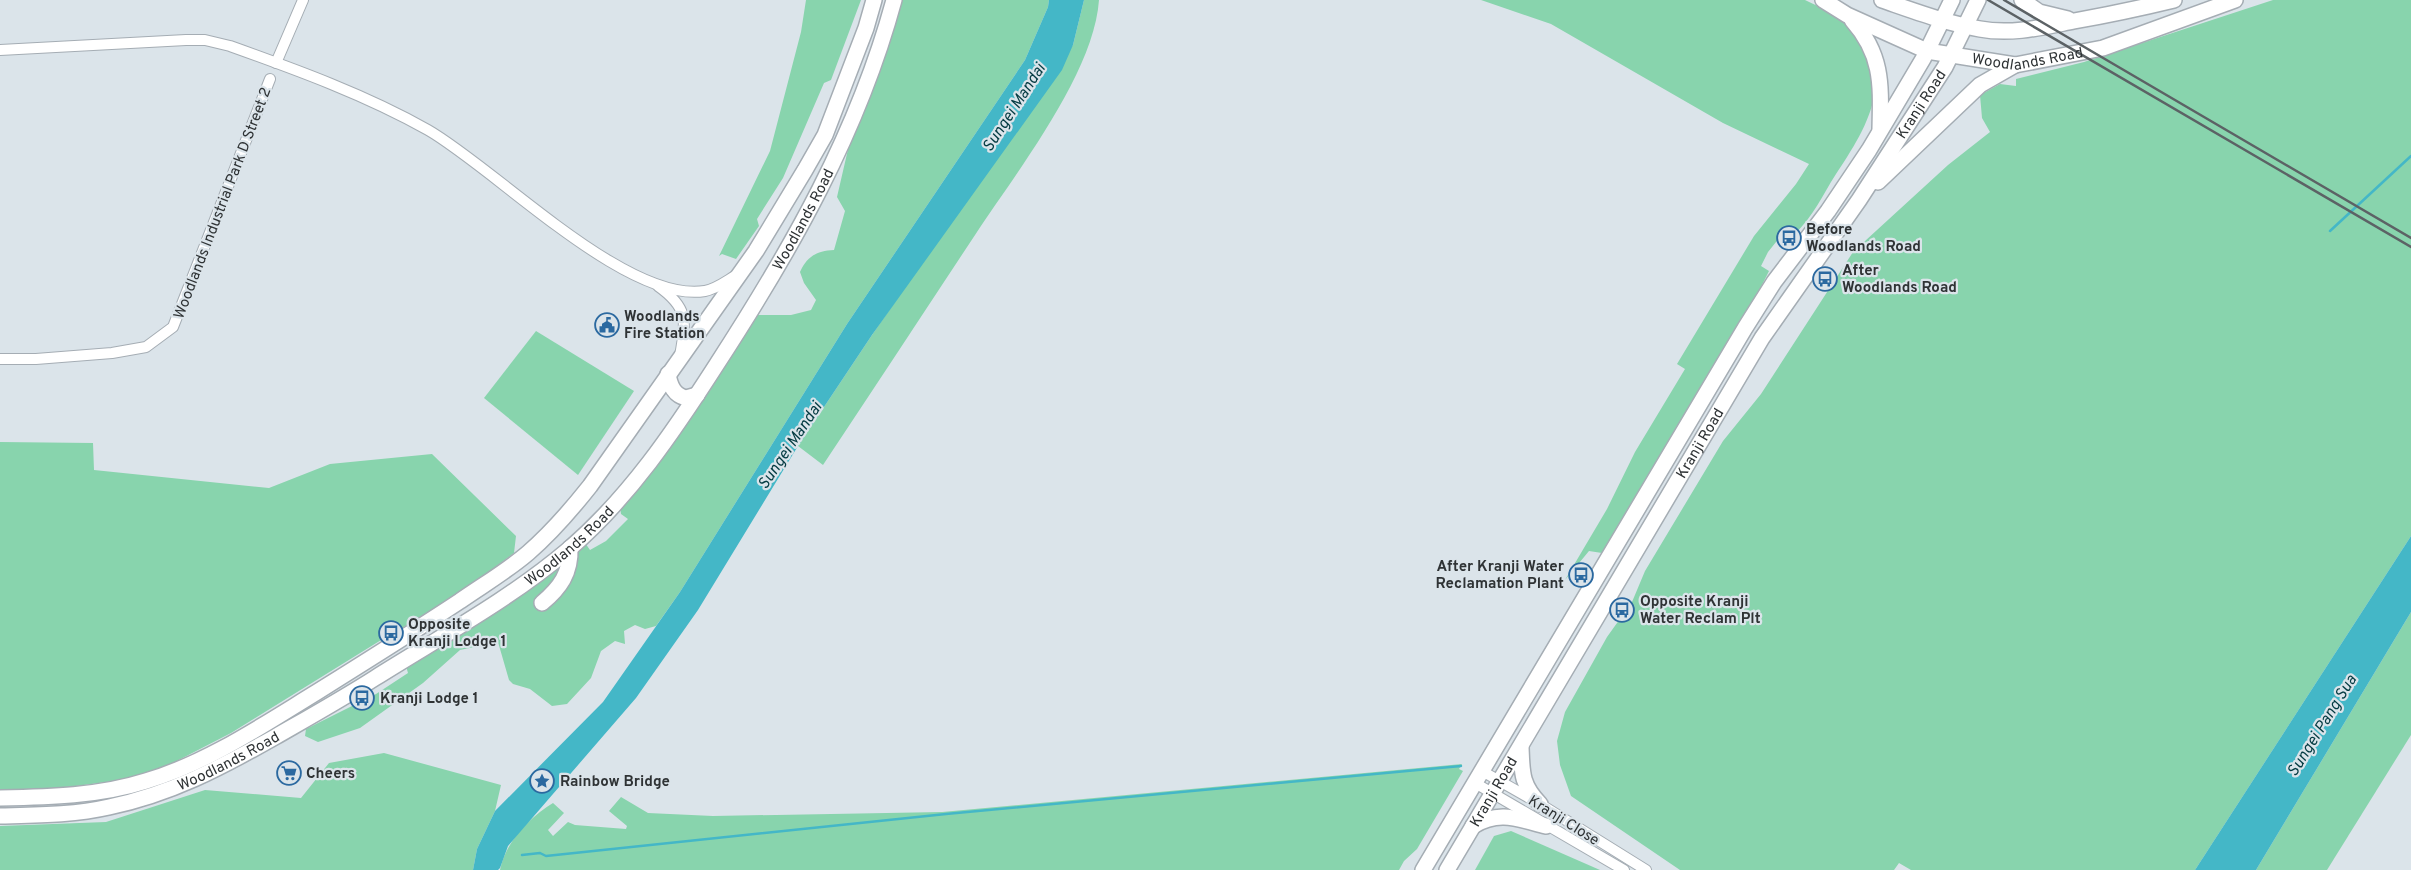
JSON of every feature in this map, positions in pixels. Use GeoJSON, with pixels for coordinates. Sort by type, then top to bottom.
{"type":"FeatureCollection","features":[{"type":"Feature","properties":{"kind":"main road","name":"Woodlands Road"},"geometry":{"type":"LineString","coordinates":[[0,798],[83,794],[122,788],[195,762],[242,736],[406,637],[505,571],[550,532],[590,486],[756,251],[825,136],[866,28],[874,0]]}},
{"type":"Feature","properties":{"kind":"main road","name":"Woodlands Road"},"geometry":{"type":"LineString","coordinates":[[0,816],[108,808],[164,792],[210,774],[328,707],[470,619],[542,571],[570,548],[600,520],[648,466],[697,395],[780,264],[835,162],[884,37],[894,0]]}},
{"type":"Feature","properties":{"kind":"main road","name":"Woodlands Road"},"geometry":{"type":"LineString","coordinates":[[1823,0],[1848,15],[1927,50],[1951,56],[2015,65],[2103,48],[2235,0]]}},
{"type":"Feature","properties":{"kind":"main road","name":"Woodlands Road"},"geometry":{"type":"LineString","coordinates":[[1882,0],[1942,21],[1981,30],[2006,31],[2031,30],[2116,14],[2174,0]]}},
{"type":"Feature","properties":{"kind":"main road","name":"Kranji Road"},"geometry":{"type":"LineString","coordinates":[[1423,870],[1745,328],[1774,282],[1828,211],[1880,130],[1927,50],[1952,0]]}},
{"type":"Feature","properties":{"kind":"main road","name":"Kranji Road"},"geometry":{"type":"LineString","coordinates":[[1447,870],[1762,338],[1859,200],[1951,56],[1978,0]]}},
{"type":"Feature","properties":{"kind":"main road"},"geometry":{"type":"LineString","coordinates":[[2022,0],[2039,12],[2075,21]]}},
{"type":"Feature","properties":{"kind":"main road"},"geometry":{"type":"LineString","coordinates":[[1848,15],[1863,33],[1876,58],[1880,80],[1880,130]]}},
{"type":"Feature","properties":{"kind":"main road"},"geometry":{"type":"LineString","coordinates":[[1859,200],[1980,85],[2015,65]]}},
{"type":"Feature","properties":{"kind":"main road"},"geometry":{"type":"LineString","coordinates":[[668,374],[671,387],[676,394],[686,398],[697,395]]}},
{"type":"Feature","properties":{"kind":"main road"},"geometry":{"type":"LineString","coordinates":[[542,603],[565,578],[570,558],[570,548]]}},
{"type":"Feature","properties":{"kind":"main road"},"geometry":{"type":"LineString","coordinates":[[1521,747],[1523,777],[1528,792],[1540,804]]}},
{"type":"Feature","properties":{"kind":"main road"},"geometry":{"type":"LineString","coordinates":[[1473,826],[1486,818],[1498,816],[1546,826]]}},
{"type":"Feature","properties":{"kind":"street"},"geometry":{"type":"LineString","coordinates":[[276,63],[302,0]]}},
{"type":"Feature","properties":{"kind":"street"},"geometry":{"type":"LineString","coordinates":[[0,50],[205,40],[230,46],[276,63],[380,105],[427,130],[468,156],[586,247],[616,265],[654,283],[674,297],[683,314],[684,336],[679,358]]}},
{"type":"Feature","properties":{"kind":"street","name":"Woodlands Industrial Park D Street 2"},"geometry":{"type":"LineString","coordinates":[[0,359],[48,358],[112,353],[146,346],[173,326],[270,80]]}},
{"type":"Feature","properties":{"kind":"street"},"geometry":{"type":"LineString","coordinates":[[654,283],[686,290],[704,291],[717,288],[740,273]]}},
{"type":"Feature","properties":{"kind":"street","name":"Kranji Close"},"geometry":{"type":"LineString","coordinates":[[1479,777],[1546,826],[1624,870]]}},
{"type":"Feature","properties":{"kind":"street","name":"Kranji Close"},"geometry":{"type":"LineString","coordinates":[[1496,788],[1540,804],[1646,870]]}},
{"type":"Feature","properties":{"kind":"green space"},"geometry":{"type":"Polygon","coordinates":[[[806,0],[861,0],[831,80],[824,83],[783,178],[757,219],[759,226],[736,259],[722,254],[719,256],[770,151],[801,32],[806,0]]]}},
{"type":"Feature","properties":{"kind":"green space"},"geometry":{"type":"Polygon","coordinates":[[[902,0],[1049,0],[1048,7],[1025,60],[847,324],[680,592],[656,626],[645,629],[635,625],[624,631],[625,644],[615,641],[601,651],[591,678],[567,704],[552,706],[530,689],[513,684],[509,680],[498,642],[460,650],[423,683],[360,728],[318,742],[305,736],[306,729],[376,694],[408,673],[406,666],[583,540],[590,550],[606,541],[628,519],[621,514],[620,506],[755,315],[791,315],[811,310],[816,300],[804,283],[800,272],[813,255],[834,250],[845,211],[837,197],[849,145],[902,0]]]}},
{"type":"Feature","properties":{"kind":"green space"},"geometry":{"type":"Polygon","coordinates":[[[1084,0],[1099,0],[1094,28],[1084,58],[1052,120],[823,465],[798,446],[872,335],[1073,45],[1084,0]]]}},
{"type":"Feature","properties":{"kind":"green space"},"geometry":{"type":"Polygon","coordinates":[[[1481,0],[1805,0],[1834,15],[1850,28],[1867,54],[1873,74],[1874,95],[1869,115],[1859,136],[1813,212],[1795,234],[1788,227],[1768,252],[1761,266],[1769,271],[1761,287],[1602,553],[1589,551],[1565,580],[1607,509],[1635,452],[1685,369],[1677,364],[1754,236],[1796,184],[1809,164],[1723,123],[1551,24],[1481,0]]]}},
{"type":"Feature","properties":{"kind":"green space"},"geometry":{"type":"Polygon","coordinates":[[[2273,0],[2411,0],[2411,536],[2195,870],[1911,870],[1899,863],[1894,870],[1680,870],[1571,796],[1560,765],[1557,741],[1565,712],[1607,637],[1632,602],[1645,571],[1723,441],[1761,394],[1853,252],[1948,165],[1990,132],[1982,118],[1980,95],[2000,84],[2016,86],[2016,79],[2084,62],[2273,0]]]}},
{"type":"Feature","properties":{"kind":"green space"},"geometry":{"type":"Polygon","coordinates":[[[536,331],[634,391],[578,475],[484,398],[536,331]]]}},
{"type":"Feature","properties":{"kind":"green space"},"geometry":{"type":"Polygon","coordinates":[[[0,442],[93,443],[94,470],[269,488],[330,464],[432,454],[516,536],[514,553],[473,584],[399,630],[396,626],[384,634],[386,637],[231,733],[169,765],[122,780],[38,791],[0,790],[0,442]]]}},
{"type":"Feature","properties":{"kind":"green space"},"geometry":{"type":"Polygon","coordinates":[[[2411,612],[2411,735],[2327,870],[2256,870],[2411,612]]]}},
{"type":"Feature","properties":{"kind":"green space"},"geometry":{"type":"Polygon","coordinates":[[[384,753],[501,785],[495,811],[477,849],[473,870],[0,870],[0,826],[106,822],[205,790],[301,798],[329,763],[384,753]]]}},
{"type":"Feature","properties":{"kind":"green space"},"geometry":{"type":"Polygon","coordinates":[[[1462,764],[1459,769],[1463,771],[1417,849],[1404,861],[1399,870],[500,870],[507,849],[520,831],[535,816],[553,803],[564,813],[548,830],[553,836],[568,822],[575,825],[626,829],[627,826],[609,811],[621,797],[648,813],[713,816],[942,812],[1462,764]]]}},
{"type":"Feature","properties":{"kind":"green space"},"geometry":{"type":"Polygon","coordinates":[[[1511,831],[1600,870],[1475,870],[1494,836],[1511,831]]]}},
{"type":"Feature","properties":{"kind":"water","name":"Sungei Mandai"},"geometry":{"type":"Polygon","coordinates":[[[1049,0],[1084,0],[1073,45],[1062,70],[872,335],[798,446],[698,610],[636,698],[508,846],[500,868],[498,870],[473,870],[477,849],[495,811],[603,702],[680,592],[847,324],[1025,60],[1048,7],[1049,0]]]}},
{"type":"Feature","properties":{"kind":"water","name":"Sungei Pang Sua"},"geometry":{"type":"Polygon","coordinates":[[[2411,536],[2411,612],[2256,870],[2195,870],[2411,536]]]}},
{"type":"Feature","properties":{"kind":"waterway"},"geometry":{"type":"LineString","coordinates":[[2330,231],[2411,156]]}},
{"type":"Feature","properties":{"kind":"waterway"},"geometry":{"type":"LineString","coordinates":[[522,855],[540,853],[546,856],[946,814],[1461,766]]}},
{"type":"Feature","properties":{"kind":"railway"},"geometry":{"type":"LineString","coordinates":[[1988,0],[2411,247]]}},
{"type":"Feature","properties":{"kind":"railway"},"geometry":{"type":"LineString","coordinates":[[2004,0],[2411,238]]}},
{"type":"Feature","properties":{"kind":"place","name":"Before Woodlands Road"},"geometry":{"type":"Point","coordinates":[1789,238]}},
{"type":"Feature","properties":{"kind":"place","name":"After Woodlands Road"},"geometry":{"type":"Point","coordinates":[1825,279]}},
{"type":"Feature","properties":{"kind":"place","name":"Woodlands Fire Station"},"geometry":{"type":"Point","coordinates":[607,325]}},
{"type":"Feature","properties":{"kind":"place","name":"After Kranji Water Reclamation Plant"},"geometry":{"type":"Point","coordinates":[1581,575]}},
{"type":"Feature","properties":{"kind":"place","name":"Opposite Kranji Water Reclam Plt"},"geometry":{"type":"Point","coordinates":[1622,610]}},
{"type":"Feature","properties":{"kind":"place","name":"Opposite Kranji Lodge 1"},"geometry":{"type":"Point","coordinates":[391,633]}},
{"type":"Feature","properties":{"kind":"place","name":"Kranji Lodge 1"},"geometry":{"type":"Point","coordinates":[362,698]}},
{"type":"Feature","properties":{"kind":"place","name":"Cheers"},"geometry":{"type":"Point","coordinates":[289,773]}},
{"type":"Feature","properties":{"kind":"place","name":"Rainbow Bridge"},"geometry":{"type":"Point","coordinates":[542,781]}}]}
